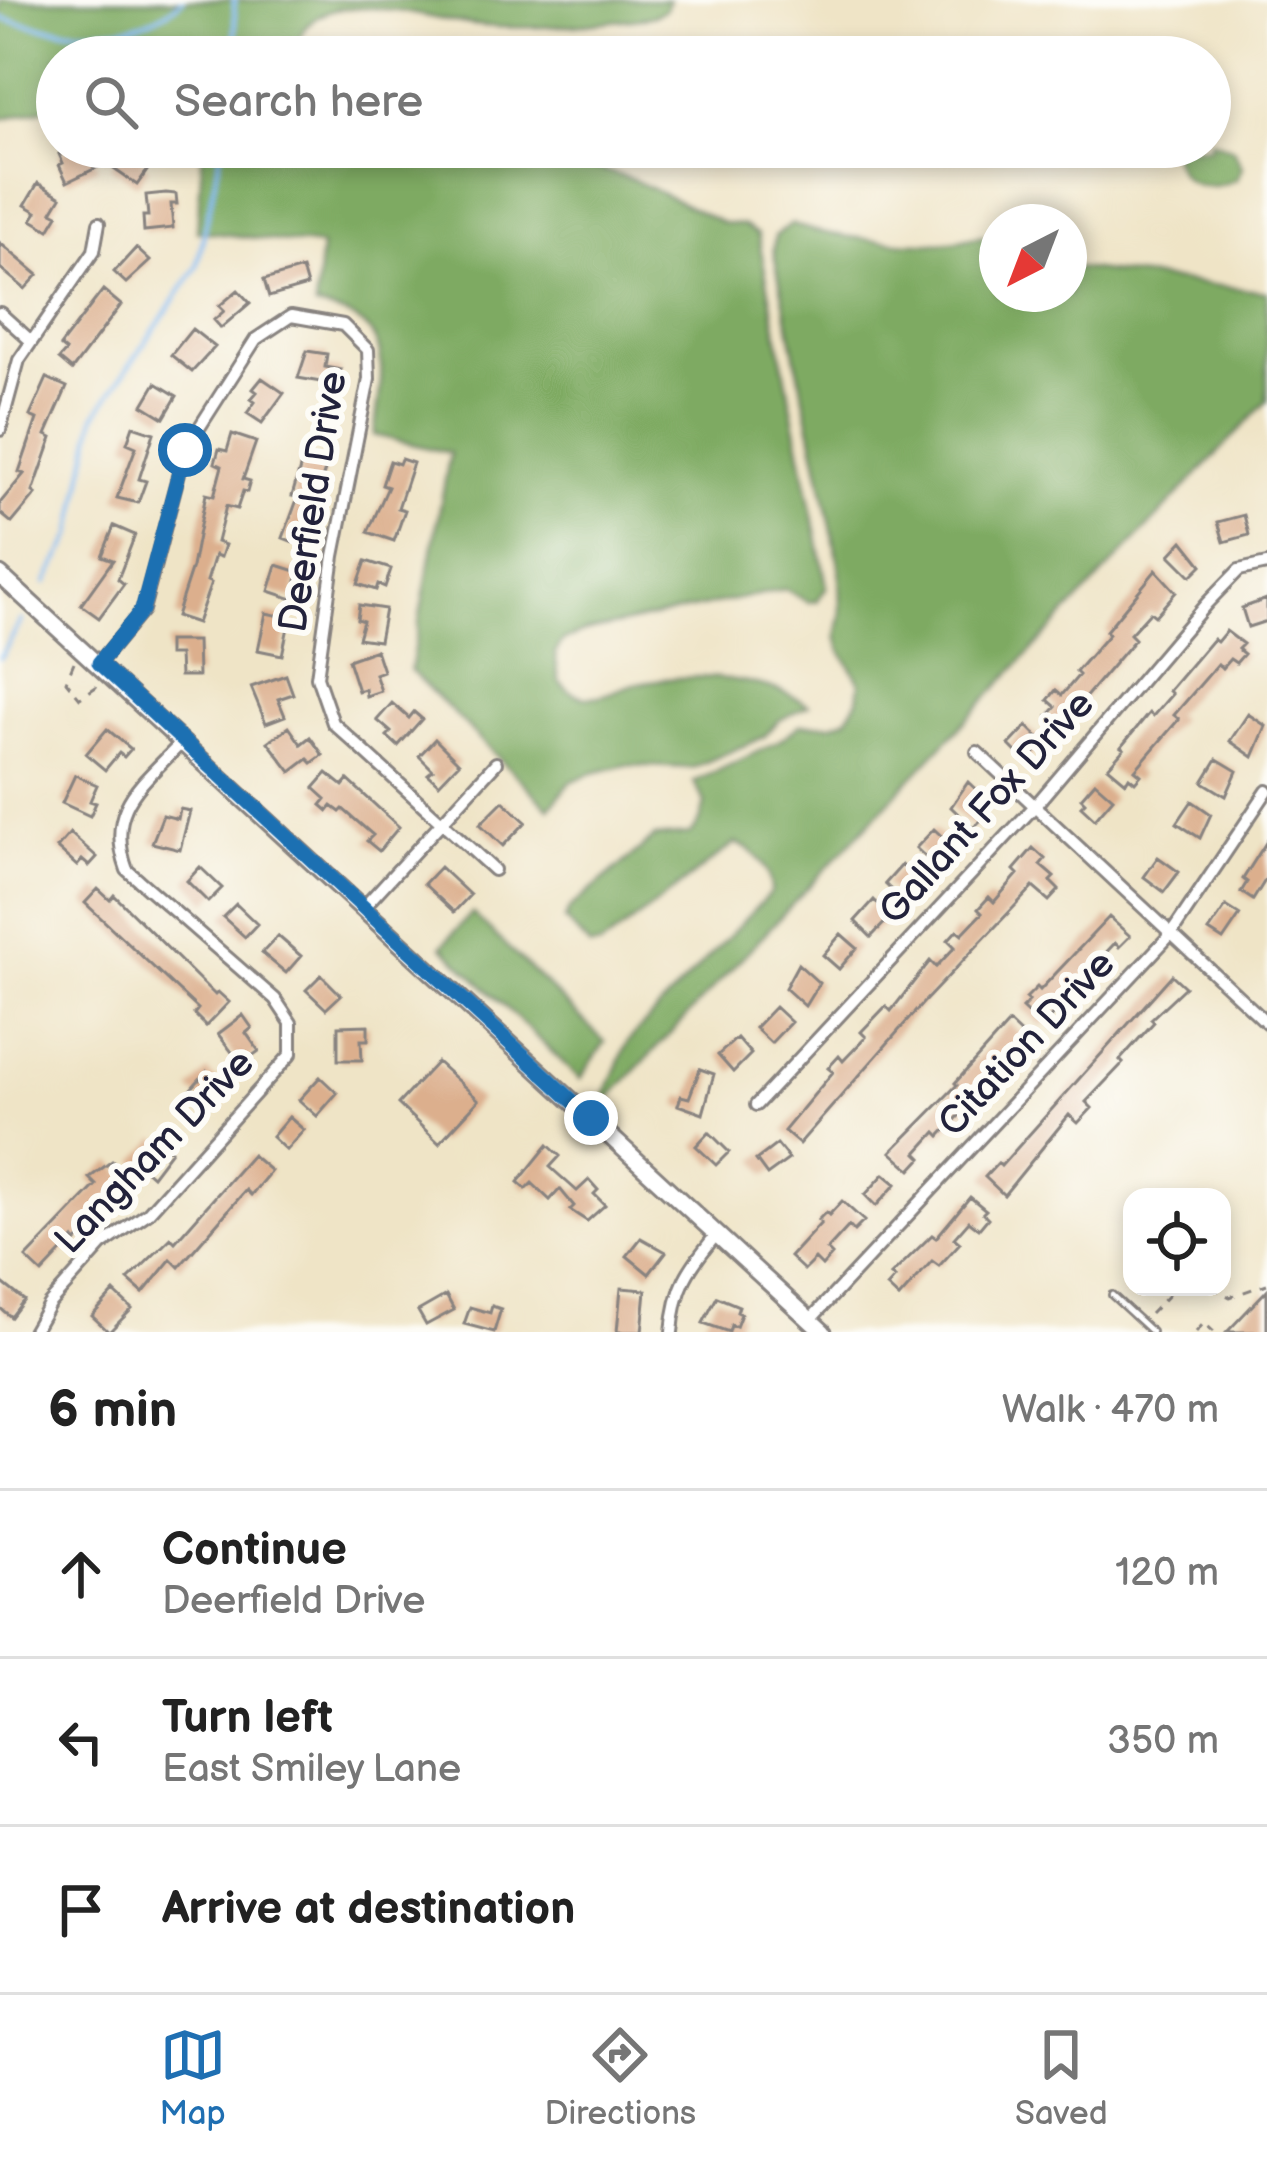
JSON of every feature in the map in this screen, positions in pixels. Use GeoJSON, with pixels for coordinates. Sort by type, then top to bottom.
{"type":"FeatureCollection","features":[{"type":"Feature","properties":{"kind":"street"},"geometry":{"type":"LineString","coordinates":[[0,430],[19,360],[94,250],[99,223]]}},
{"type":"Feature","properties":{"kind":"street"},"geometry":{"type":"LineString","coordinates":[[0,313],[31,341]]}},
{"type":"Feature","properties":{"kind":"street","name":"Deerfield Drive"},"geometry":{"type":"LineString","coordinates":[[99,663],[142,610],[185,450],[256,339],[291,316],[343,325],[368,350],[369,380],[334,556],[317,677],[333,723],[494,870]]}},
{"type":"Feature","properties":{"kind":"street","name":"Gallant Fox Drive"},"geometry":{"type":"LineString","coordinates":[[756,1105],[1034,807],[1207,603],[1239,570],[1267,564]]}},
{"type":"Feature","properties":{"kind":"street"},"geometry":{"type":"LineString","coordinates":[[0,574],[817,1326]]}},
{"type":"Feature","properties":{"kind":"street","name":"Langham Drive"},"geometry":{"type":"LineString","coordinates":[[33,1332],[49,1304],[102,1245],[148,1213],[291,1054],[291,1023],[274,999],[127,870],[118,846],[118,824],[134,794],[183,742]]}},
{"type":"Feature","properties":{"kind":"street"},"geometry":{"type":"LineString","coordinates":[[977,752],[1267,1023]]}},
{"type":"Feature","properties":{"kind":"street"},"geometry":{"type":"LineString","coordinates":[[364,908],[496,763]]}},
{"type":"Feature","properties":{"kind":"street","name":"Citation Drive"},"geometry":{"type":"LineString","coordinates":[[817,1326],[1171,934],[1267,791]]}},
{"type":"Feature","properties":{"kind":"street"},"geometry":{"type":"LineString","coordinates":[[672,1332],[686,1269],[716,1234]]}},
{"type":"Feature","properties":{"kind":"lane"},"geometry":{"type":"LineString","coordinates":[[1112,1295],[1152,1332]]}},
{"type":"Feature","properties":{"kind":"path"},"geometry":{"type":"LineString","coordinates":[[74,660],[66,681],[74,694],[89,695],[100,683]]}},
{"type":"Feature","properties":{"kind":"path"},"geometry":{"type":"LineString","coordinates":[[1228,1296],[1267,1284]]}},
{"type":"Feature","properties":{"kind":"path"},"geometry":{"type":"LineString","coordinates":[[1148,1317],[1168,1296]]}},
{"type":"Feature","properties":{"kind":"path"},"geometry":{"type":"LineString","coordinates":[[1196,1332],[1204,1323],[1214,1332]]}},
{"type":"Feature","properties":{"kind":"green space"},"geometry":{"type":"Polygon","coordinates":[[[0,0],[669,0],[666,9],[651,17],[546,27],[482,26],[352,8],[318,17],[302,36],[36,36],[36,111],[0,119],[0,0]]]}},
{"type":"Feature","properties":{"kind":"green space"},"geometry":{"type":"Polygon","coordinates":[[[1231,148],[1242,167],[1237,179],[1216,186],[1198,185],[1178,168],[1231,168],[1231,148]]]}},
{"type":"Feature","properties":{"kind":"green space"},"geometry":{"type":"Polygon","coordinates":[[[202,168],[596,168],[758,235],[827,587],[817,601],[808,602],[785,589],[584,632],[564,640],[555,653],[559,681],[581,696],[656,680],[702,677],[769,687],[809,705],[778,721],[764,737],[692,768],[626,765],[589,774],[571,782],[549,808],[410,670],[450,453],[374,435],[379,352],[361,323],[315,307],[321,246],[197,231],[202,168]]]}},
{"type":"Feature","properties":{"kind":"green space"},"geometry":{"type":"Polygon","coordinates":[[[791,224],[893,241],[934,243],[979,237],[979,312],[1087,312],[1087,269],[1267,292],[1267,401],[600,1108],[628,1041],[771,892],[770,883],[761,861],[735,843],[601,946],[590,947],[565,920],[569,909],[655,837],[691,834],[705,803],[694,782],[776,743],[800,725],[833,724],[847,718],[858,699],[860,682],[837,636],[840,570],[773,249],[775,236],[791,224]]]}},
{"type":"Feature","properties":{"kind":"green space"},"geometry":{"type":"Polygon","coordinates":[[[472,913],[605,1042],[580,1079],[442,946],[472,913]]]}},
{"type":"Feature","properties":{"kind":"building"},"geometry":{"type":"Polygon","coordinates":[[[60,168],[96,168],[67,182],[60,168]]]}},
{"type":"Feature","properties":{"kind":"building"},"geometry":{"type":"Polygon","coordinates":[[[112,168],[149,168],[137,185],[112,168]]]}},
{"type":"Feature","properties":{"kind":"building"},"geometry":{"type":"Polygon","coordinates":[[[38,183],[61,197],[49,230],[32,220],[37,212],[25,205],[38,183]]]}},
{"type":"Feature","properties":{"kind":"building"},"geometry":{"type":"Polygon","coordinates":[[[176,194],[177,204],[171,204],[173,228],[144,231],[146,195],[176,194]]]}},
{"type":"Feature","properties":{"kind":"building"},"geometry":{"type":"Polygon","coordinates":[[[0,243],[38,275],[25,289],[0,268],[0,243]]]}},
{"type":"Feature","properties":{"kind":"building"},"geometry":{"type":"Polygon","coordinates":[[[136,248],[150,261],[126,283],[114,272],[136,248]]]}},
{"type":"Feature","properties":{"kind":"building"},"geometry":{"type":"Polygon","coordinates":[[[302,269],[307,286],[269,297],[264,280],[302,269]]]}},
{"type":"Feature","properties":{"kind":"building"},"geometry":{"type":"Polygon","coordinates":[[[103,290],[121,305],[72,370],[59,359],[66,351],[60,346],[103,290]]]}},
{"type":"Feature","properties":{"kind":"building"},"geometry":{"type":"Polygon","coordinates":[[[238,290],[250,303],[221,328],[214,320],[224,311],[219,306],[238,290]]]}},
{"type":"Feature","properties":{"kind":"building"},"geometry":{"type":"Polygon","coordinates":[[[192,329],[215,347],[192,372],[171,355],[192,329]]]}},
{"type":"Feature","properties":{"kind":"building"},"geometry":{"type":"Polygon","coordinates":[[[307,351],[327,354],[325,367],[341,370],[338,385],[298,378],[307,351]]]}},
{"type":"Feature","properties":{"kind":"building"},"geometry":{"type":"Polygon","coordinates":[[[47,378],[67,387],[46,435],[52,438],[36,494],[12,523],[0,513],[0,503],[24,474],[19,472],[37,419],[30,416],[47,378]]]}},
{"type":"Feature","properties":{"kind":"building"},"geometry":{"type":"Polygon","coordinates":[[[262,378],[284,393],[262,423],[247,413],[255,402],[253,389],[262,378]]]}},
{"type":"Feature","properties":{"kind":"building"},"geometry":{"type":"Polygon","coordinates":[[[156,383],[177,396],[164,418],[143,405],[156,383]]]}},
{"type":"Feature","properties":{"kind":"building"},"geometry":{"type":"Polygon","coordinates":[[[133,426],[154,433],[139,479],[146,481],[138,503],[117,498],[136,447],[127,443],[133,426]]]}},
{"type":"Feature","properties":{"kind":"building"},"geometry":{"type":"Polygon","coordinates":[[[232,434],[256,442],[243,479],[250,481],[237,509],[226,506],[217,542],[225,545],[221,557],[215,555],[197,623],[176,616],[192,567],[206,494],[214,496],[222,466],[215,463],[219,449],[227,451],[232,434]]]}},
{"type":"Feature","properties":{"kind":"building"},"geometry":{"type":"Polygon","coordinates":[[[401,459],[413,463],[398,508],[405,510],[394,541],[368,532],[388,487],[382,485],[390,461],[399,464],[401,459]]]}},
{"type":"Feature","properties":{"kind":"building"},"geometry":{"type":"Polygon","coordinates":[[[302,461],[326,467],[301,545],[283,538],[298,497],[292,496],[302,461]]]}},
{"type":"Feature","properties":{"kind":"building"},"geometry":{"type":"Polygon","coordinates":[[[1244,515],[1249,535],[1224,542],[1218,522],[1244,515]]]}},
{"type":"Feature","properties":{"kind":"building"},"geometry":{"type":"Polygon","coordinates":[[[114,526],[135,535],[118,579],[124,584],[99,618],[81,605],[113,560],[102,556],[114,526]]]}},
{"type":"Feature","properties":{"kind":"building"},"geometry":{"type":"Polygon","coordinates":[[[1183,541],[1202,565],[1191,576],[1170,555],[1183,541]]]}},
{"type":"Feature","properties":{"kind":"building"},"geometry":{"type":"Polygon","coordinates":[[[366,561],[391,569],[385,587],[378,584],[376,590],[358,584],[366,561]]]}},
{"type":"Feature","properties":{"kind":"building"},"geometry":{"type":"Polygon","coordinates":[[[277,565],[299,572],[293,599],[269,591],[277,565]]]}},
{"type":"Feature","properties":{"kind":"building"},"geometry":{"type":"Polygon","coordinates":[[[1156,570],[1176,592],[1130,634],[1135,639],[1060,727],[1048,716],[1056,707],[1048,700],[1056,690],[1062,695],[1079,675],[1076,672],[1109,634],[1106,631],[1156,570]]]}},
{"type":"Feature","properties":{"kind":"building"},"geometry":{"type":"Polygon","coordinates":[[[1267,599],[1267,621],[1248,627],[1242,608],[1267,599]]]}},
{"type":"Feature","properties":{"kind":"building"},"geometry":{"type":"Polygon","coordinates":[[[359,605],[385,609],[379,641],[358,638],[363,621],[357,619],[359,605]]]}},
{"type":"Feature","properties":{"kind":"building"},"geometry":{"type":"Polygon","coordinates":[[[266,613],[290,618],[282,655],[258,650],[266,613]]]}},
{"type":"Feature","properties":{"kind":"building"},"geometry":{"type":"Polygon","coordinates":[[[1226,631],[1243,644],[1238,649],[1244,654],[1236,663],[1230,659],[1222,668],[1218,664],[1135,770],[1141,775],[1135,782],[1129,777],[1126,782],[1108,767],[1124,749],[1121,747],[1172,694],[1169,691],[1213,639],[1217,642],[1226,631]]]}},
{"type":"Feature","properties":{"kind":"building"},"geometry":{"type":"Polygon","coordinates":[[[168,641],[197,641],[198,676],[180,676],[179,655],[168,655],[168,641]]]}},
{"type":"Feature","properties":{"kind":"building"},"geometry":{"type":"Polygon","coordinates":[[[376,650],[383,671],[375,674],[381,691],[366,696],[365,689],[358,691],[348,660],[376,650]]]}},
{"type":"Feature","properties":{"kind":"building"},"geometry":{"type":"Polygon","coordinates":[[[286,675],[293,694],[278,699],[285,716],[266,723],[251,687],[286,675]]]}},
{"type":"Feature","properties":{"kind":"building"},"geometry":{"type":"Polygon","coordinates":[[[392,703],[409,718],[414,712],[422,719],[398,746],[377,720],[392,703]]]}},
{"type":"Feature","properties":{"kind":"building"},"geometry":{"type":"Polygon","coordinates":[[[1248,714],[1266,726],[1253,757],[1230,741],[1248,714]]]}},
{"type":"Feature","properties":{"kind":"building"},"geometry":{"type":"Polygon","coordinates":[[[1027,726],[1044,743],[1026,762],[1009,745],[1027,726]]]}},
{"type":"Feature","properties":{"kind":"building"},"geometry":{"type":"Polygon","coordinates":[[[289,727],[301,744],[310,737],[323,755],[291,772],[268,742],[289,727]]]}},
{"type":"Feature","properties":{"kind":"building"},"geometry":{"type":"Polygon","coordinates":[[[107,729],[131,749],[124,757],[119,753],[105,770],[86,754],[107,729]]]}},
{"type":"Feature","properties":{"kind":"building"},"geometry":{"type":"Polygon","coordinates":[[[435,739],[459,763],[439,784],[419,756],[435,739]]]}},
{"type":"Feature","properties":{"kind":"building"},"geometry":{"type":"Polygon","coordinates":[[[1217,759],[1237,771],[1226,796],[1203,782],[1217,759]]]}},
{"type":"Feature","properties":{"kind":"building"},"geometry":{"type":"Polygon","coordinates":[[[327,773],[343,786],[348,780],[399,827],[379,851],[367,841],[373,835],[343,809],[340,812],[332,806],[328,811],[321,805],[326,799],[314,788],[327,773]]]}},
{"type":"Feature","properties":{"kind":"building"},"geometry":{"type":"Polygon","coordinates":[[[75,775],[97,785],[90,816],[62,803],[75,775]]]}},
{"type":"Feature","properties":{"kind":"building"},"geometry":{"type":"Polygon","coordinates":[[[968,782],[987,800],[977,812],[983,818],[973,828],[951,807],[968,782]]]}},
{"type":"Feature","properties":{"kind":"building"},"geometry":{"type":"Polygon","coordinates":[[[1095,782],[1113,798],[1095,819],[1081,806],[1085,802],[1081,798],[1095,782]]]}},
{"type":"Feature","properties":{"kind":"building"},"geometry":{"type":"Polygon","coordinates":[[[503,801],[526,822],[503,846],[480,824],[503,801]]]}},
{"type":"Feature","properties":{"kind":"building"},"geometry":{"type":"Polygon","coordinates":[[[1192,801],[1211,814],[1200,838],[1177,823],[1192,801]]]}},
{"type":"Feature","properties":{"kind":"building"},"geometry":{"type":"Polygon","coordinates":[[[180,809],[190,811],[180,850],[152,843],[163,815],[178,819],[180,809]]]}},
{"type":"Feature","properties":{"kind":"building"},"geometry":{"type":"Polygon","coordinates":[[[934,829],[949,843],[935,866],[916,848],[934,829]]]}},
{"type":"Feature","properties":{"kind":"building"},"geometry":{"type":"Polygon","coordinates":[[[70,833],[97,857],[89,866],[82,860],[77,866],[57,848],[70,833]]]}},
{"type":"Feature","properties":{"kind":"building"},"geometry":{"type":"Polygon","coordinates":[[[1267,841],[1267,877],[1253,900],[1241,892],[1247,882],[1243,879],[1267,841]]]}},
{"type":"Feature","properties":{"kind":"building"},"geometry":{"type":"Polygon","coordinates":[[[1033,848],[1045,859],[1040,865],[1054,877],[1050,881],[1059,890],[1049,901],[1033,887],[799,1144],[784,1131],[833,1072],[828,1068],[839,1056],[843,1061],[866,1037],[861,1032],[886,1006],[891,1011],[930,961],[936,967],[955,947],[948,940],[957,930],[962,934],[982,913],[978,909],[989,897],[994,902],[1033,848]]]}},
{"type":"Feature","properties":{"kind":"building"},"geometry":{"type":"Polygon","coordinates":[[[1158,857],[1179,872],[1164,892],[1144,877],[1158,857]]]}},
{"type":"Feature","properties":{"kind":"building"},"geometry":{"type":"Polygon","coordinates":[[[902,865],[916,879],[903,901],[885,884],[902,865]]]}},
{"type":"Feature","properties":{"kind":"building"},"geometry":{"type":"Polygon","coordinates":[[[200,867],[222,888],[208,902],[187,881],[200,867]]]}},
{"type":"Feature","properties":{"kind":"building"},"geometry":{"type":"Polygon","coordinates":[[[440,867],[470,895],[454,912],[424,884],[440,867]]]}},
{"type":"Feature","properties":{"kind":"building"},"geometry":{"type":"Polygon","coordinates":[[[98,889],[110,900],[114,895],[215,995],[218,992],[229,1002],[206,1026],[194,1014],[198,1009],[85,903],[98,889]]]}},
{"type":"Feature","properties":{"kind":"building"},"geometry":{"type":"Polygon","coordinates":[[[874,900],[891,916],[871,937],[855,921],[874,900]]]}},
{"type":"Feature","properties":{"kind":"building"},"geometry":{"type":"Polygon","coordinates":[[[236,904],[257,924],[245,937],[223,917],[236,904]]]}},
{"type":"Feature","properties":{"kind":"building"},"geometry":{"type":"Polygon","coordinates":[[[1226,906],[1240,915],[1223,940],[1209,931],[1226,906]]]}},
{"type":"Feature","properties":{"kind":"building"},"geometry":{"type":"Polygon","coordinates":[[[1109,917],[1130,936],[1119,947],[1115,943],[1082,978],[1086,982],[1042,1027],[1022,1008],[1029,1001],[1026,998],[1037,987],[1040,990],[1109,917]]]}},
{"type":"Feature","properties":{"kind":"building"},"geometry":{"type":"Polygon","coordinates":[[[841,934],[857,948],[839,969],[823,955],[841,934]]]}},
{"type":"Feature","properties":{"kind":"building"},"geometry":{"type":"Polygon","coordinates":[[[278,936],[301,956],[286,973],[262,953],[278,936]]]}},
{"type":"Feature","properties":{"kind":"building"},"geometry":{"type":"Polygon","coordinates":[[[798,964],[819,983],[805,1006],[785,988],[798,964]]]}},
{"type":"Feature","properties":{"kind":"building"},"geometry":{"type":"Polygon","coordinates":[[[321,975],[341,995],[326,1009],[306,990],[321,975]]]}},
{"type":"Feature","properties":{"kind":"building"},"geometry":{"type":"Polygon","coordinates":[[[1172,975],[1185,987],[1151,1019],[1154,1022],[1120,1060],[1123,1063],[1086,1102],[1092,1108],[1078,1123],[1069,1115],[1004,1195],[985,1177],[998,1163],[1001,1166],[1172,975]]]}},
{"type":"Feature","properties":{"kind":"building"},"geometry":{"type":"Polygon","coordinates":[[[775,1007],[791,1022],[771,1043],[755,1028],[775,1007]]]}},
{"type":"Feature","properties":{"kind":"building"},"geometry":{"type":"Polygon","coordinates":[[[243,1015],[252,1028],[246,1033],[259,1051],[241,1064],[218,1034],[243,1015]]]}},
{"type":"Feature","properties":{"kind":"building"},"geometry":{"type":"Polygon","coordinates":[[[1009,1023],[1025,1038],[1012,1051],[1016,1055],[940,1136],[936,1132],[917,1153],[922,1158],[911,1170],[891,1152],[1009,1023]]]}},
{"type":"Feature","properties":{"kind":"building"},"geometry":{"type":"Polygon","coordinates":[[[368,1025],[368,1040],[361,1040],[362,1060],[338,1060],[338,1026],[368,1025]]]}},
{"type":"Feature","properties":{"kind":"building"},"geometry":{"type":"Polygon","coordinates":[[[737,1038],[751,1054],[733,1072],[718,1055],[737,1038]]]}},
{"type":"Feature","properties":{"kind":"building"},"geometry":{"type":"Polygon","coordinates":[[[437,1062],[479,1100],[439,1143],[398,1104],[437,1062]]]}},
{"type":"Feature","properties":{"kind":"building"},"geometry":{"type":"Polygon","coordinates":[[[700,1069],[714,1074],[703,1114],[678,1105],[681,1096],[689,1098],[700,1069]]]}},
{"type":"Feature","properties":{"kind":"building"},"geometry":{"type":"Polygon","coordinates":[[[207,1071],[226,1089],[209,1107],[190,1090],[207,1071]]]}},
{"type":"Feature","properties":{"kind":"building"},"geometry":{"type":"Polygon","coordinates":[[[320,1077],[337,1093],[317,1116],[299,1100],[320,1077]]]}},
{"type":"Feature","properties":{"kind":"building"},"geometry":{"type":"Polygon","coordinates":[[[289,1117],[304,1130],[286,1150],[272,1137],[289,1117]]]}},
{"type":"Feature","properties":{"kind":"building"},"geometry":{"type":"Polygon","coordinates":[[[709,1132],[729,1152],[716,1165],[696,1146],[709,1132]]]}},
{"type":"Feature","properties":{"kind":"building"},"geometry":{"type":"Polygon","coordinates":[[[157,1138],[171,1151],[152,1176],[135,1161],[157,1138]]]}},
{"type":"Feature","properties":{"kind":"building"},"geometry":{"type":"Polygon","coordinates":[[[777,1144],[789,1159],[767,1175],[756,1160],[777,1144]]]}},
{"type":"Feature","properties":{"kind":"building"},"geometry":{"type":"Polygon","coordinates":[[[548,1145],[560,1156],[550,1167],[577,1191],[589,1180],[598,1190],[594,1194],[605,1205],[587,1221],[570,1210],[574,1206],[560,1189],[550,1200],[532,1183],[526,1189],[518,1182],[548,1145]]]}},
{"type":"Feature","properties":{"kind":"building"},"geometry":{"type":"Polygon","coordinates":[[[252,1155],[271,1171],[251,1195],[246,1190],[179,1267],[171,1259],[143,1293],[128,1280],[171,1238],[175,1242],[252,1155]]]}},
{"type":"Feature","properties":{"kind":"building"},"geometry":{"type":"Polygon","coordinates":[[[112,1161],[132,1183],[121,1193],[125,1197],[42,1273],[26,1258],[96,1185],[89,1178],[112,1161]]]}},
{"type":"Feature","properties":{"kind":"building"},"geometry":{"type":"Polygon","coordinates":[[[884,1174],[896,1184],[876,1206],[865,1195],[884,1174]]]}},
{"type":"Feature","properties":{"kind":"building"},"geometry":{"type":"Polygon","coordinates":[[[970,1197],[986,1210],[983,1213],[988,1218],[979,1229],[969,1221],[954,1238],[960,1243],[939,1266],[932,1261],[899,1298],[887,1287],[895,1278],[891,1275],[932,1235],[936,1238],[970,1197]]]}},
{"type":"Feature","properties":{"kind":"building"},"geometry":{"type":"Polygon","coordinates":[[[842,1201],[864,1221],[854,1231],[849,1226],[827,1250],[832,1255],[822,1266],[815,1259],[804,1270],[790,1257],[821,1223],[818,1220],[842,1201]]]}},
{"type":"Feature","properties":{"kind":"building"},"geometry":{"type":"Polygon","coordinates":[[[641,1238],[666,1252],[649,1274],[627,1256],[641,1238]]]}},
{"type":"Feature","properties":{"kind":"building"},"geometry":{"type":"Polygon","coordinates":[[[0,1281],[24,1300],[11,1317],[0,1308],[0,1281]]]}},
{"type":"Feature","properties":{"kind":"building"},"geometry":{"type":"Polygon","coordinates":[[[621,1288],[646,1290],[642,1332],[617,1332],[621,1288]]]}},
{"type":"Feature","properties":{"kind":"building"},"geometry":{"type":"Polygon","coordinates":[[[1267,1290],[1267,1332],[1227,1332],[1267,1290]]]}},
{"type":"Feature","properties":{"kind":"building"},"geometry":{"type":"Polygon","coordinates":[[[114,1292],[132,1309],[109,1332],[92,1316],[114,1292]]]}},
{"type":"Feature","properties":{"kind":"building"},"geometry":{"type":"Polygon","coordinates":[[[446,1295],[454,1310],[426,1325],[418,1311],[446,1295]]]}},
{"type":"Feature","properties":{"kind":"building"},"geometry":{"type":"Polygon","coordinates":[[[717,1297],[739,1306],[736,1327],[731,1325],[729,1332],[703,1323],[717,1297]]]}},
{"type":"Feature","properties":{"kind":"building"},"geometry":{"type":"Polygon","coordinates":[[[492,1306],[501,1309],[494,1332],[464,1324],[470,1307],[490,1313],[492,1306]]]}},
{"type":"Feature","properties":{"kind":"waterway"},"geometry":{"type":"LineString","coordinates":[[0,18],[45,28],[119,29],[164,14],[182,0]]}},
{"type":"Feature","properties":{"kind":"waterway"},"geometry":{"type":"LineString","coordinates":[[234,0],[235,36]]}},
{"type":"Feature","properties":{"kind":"waterway"},"geometry":{"type":"LineString","coordinates":[[46,583],[72,536],[95,416],[197,267],[218,168]]}},
{"type":"Feature","properties":{"kind":"waterway"},"geometry":{"type":"LineString","coordinates":[[0,658],[22,620]]}},
{"type":"Feature","properties":{"kind":"route"},"geometry":{"type":"LineString","coordinates":[[185,450],[142,610],[99,663],[591,1118]]}}]}
